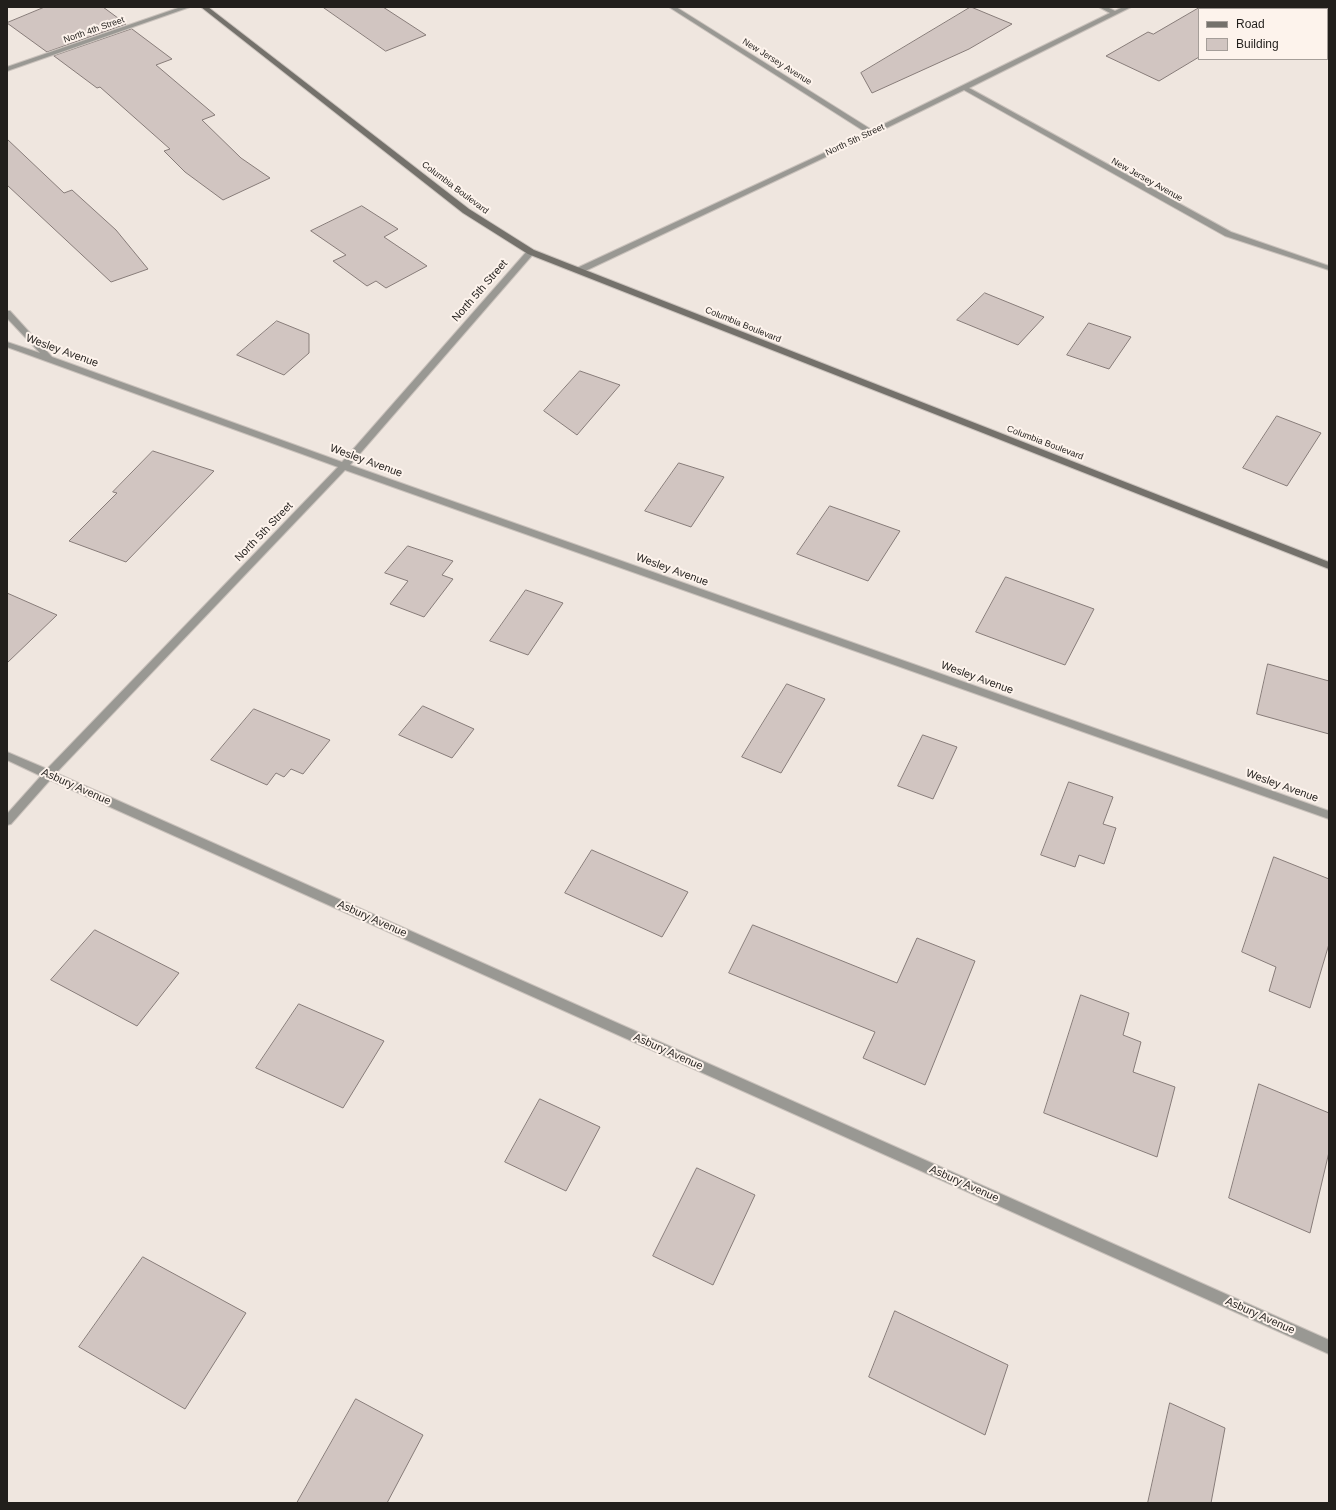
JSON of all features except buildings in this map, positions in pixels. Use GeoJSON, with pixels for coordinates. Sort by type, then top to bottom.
{"type":"FeatureCollection","features":[{"type":"Feature","properties":{"kind":"street","name":"North 4th Street"},"geometry":{"type":"LineString","coordinates":[[7,69],[187,7]]}},
{"type":"Feature","properties":{"kind":"street","name":"Columbia Boulevard"},"geometry":{"type":"LineString","coordinates":[[204,7],[466,211],[531,252],[1329,566]]}},
{"type":"Feature","properties":{"kind":"street","name":"New Jersey Avenue"},"geometry":{"type":"LineString","coordinates":[[672,7],[872,133]]}},
{"type":"Feature","properties":{"kind":"street"},"geometry":{"type":"LineString","coordinates":[[1102,7],[1114,13]]}},
{"type":"Feature","properties":{"kind":"street","name":"North 5th Street"},"geometry":{"type":"LineString","coordinates":[[580,270],[872,133],[1128,7]]}},
{"type":"Feature","properties":{"kind":"street","name":"New Jersey Avenue"},"geometry":{"type":"LineString","coordinates":[[965,88],[1228,234],[1329,268]]}},
{"type":"Feature","properties":{"kind":"street","name":"North 5th Street"},"geometry":{"type":"LineString","coordinates":[[7,821],[48,774],[344,466],[531,252]]}},
{"type":"Feature","properties":{"kind":"street"},"geometry":{"type":"LineString","coordinates":[[7,313],[49,358]]}},
{"type":"Feature","properties":{"kind":"street","name":"Wesley Avenue"},"geometry":{"type":"LineString","coordinates":[[7,344],[344,466],[1329,816]]}},
{"type":"Feature","properties":{"kind":"street","name":"Asbury Avenue"},"geometry":{"type":"LineString","coordinates":[[7,756],[1329,1347]]}}]}
